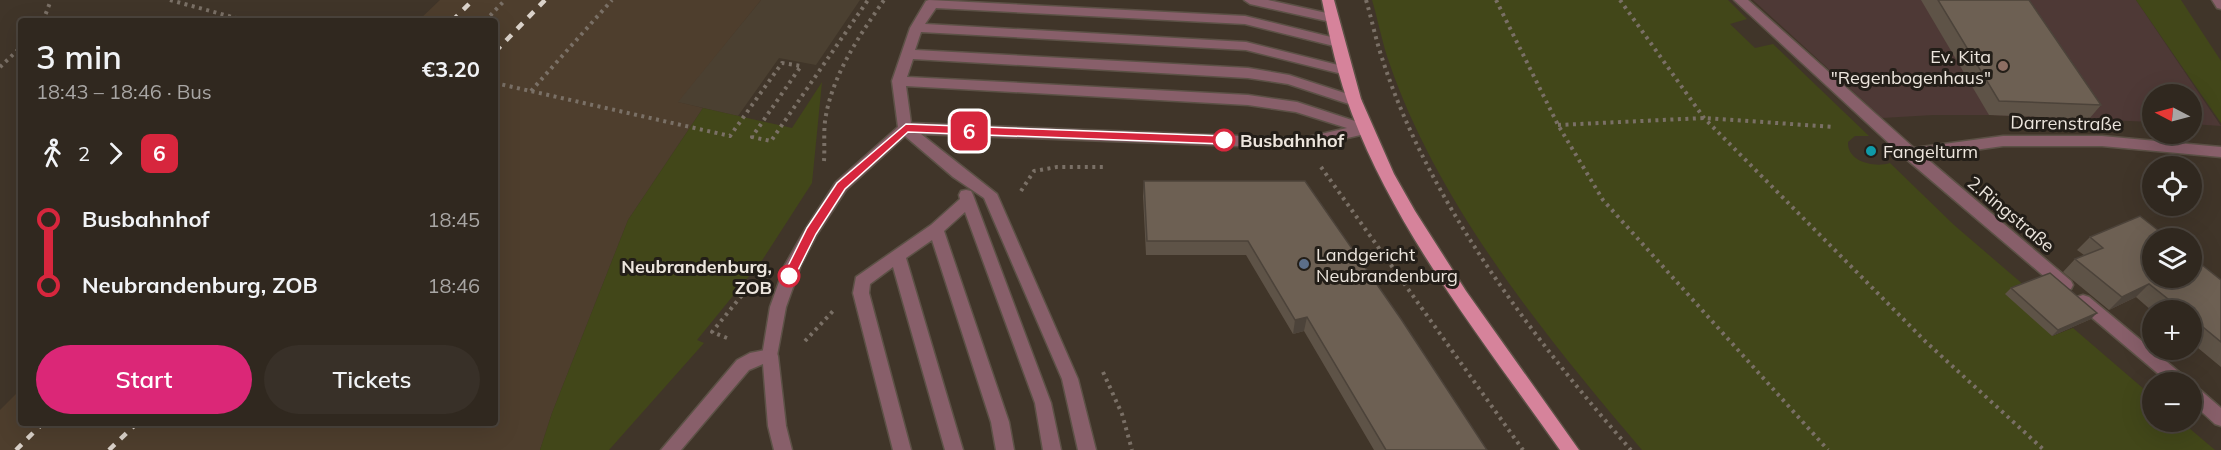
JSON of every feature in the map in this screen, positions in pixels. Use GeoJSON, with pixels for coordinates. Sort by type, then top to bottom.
{"type":"FeatureCollection","features":[{"type":"Feature","properties":{"kind":"main road"},"geometry":{"type":"LineString","coordinates":[[1328,0],[1355,101],[1388,179],[1453,284],[1570,450]]}},
{"type":"Feature","properties":{"kind":"street"},"geometry":{"type":"LineString","coordinates":[[1250,0],[1331,18]]}},
{"type":"Feature","properties":{"kind":"street","name":"2.Ringstraße"},"geometry":{"type":"LineString","coordinates":[[1740,0],[1910,153],[2167,372]]}},
{"type":"Feature","properties":{"kind":"street"},"geometry":{"type":"LineString","coordinates":[[2218,0],[2221,4]]}},
{"type":"Feature","properties":{"kind":"street"},"geometry":{"type":"LineString","coordinates":[[1087,450],[1070,379],[990,194],[964,177],[906,128],[899,81],[916,28],[933,2],[1245,20],[1338,43]]}},
{"type":"Feature","properties":{"kind":"street"},"geometry":{"type":"LineString","coordinates":[[916,28],[1246,46],[1346,71]]}},
{"type":"Feature","properties":{"kind":"street"},"geometry":{"type":"LineString","coordinates":[[908,54],[1248,73],[1289,80],[1355,101]]}},
{"type":"Feature","properties":{"kind":"street"},"geometry":{"type":"LineString","coordinates":[[899,81],[1259,101],[1297,107],[1365,129]]}},
{"type":"Feature","properties":{"kind":"street"},"geometry":{"type":"LineString","coordinates":[[783,450],[777,426],[770,356],[778,307],[793,265],[841,186],[906,128],[1290,143],[1308,142],[1365,129]]}},
{"type":"Feature","properties":{"kind":"street","name":"Darrenstraße"},"geometry":{"type":"LineString","coordinates":[[1910,153],[2003,141],[2102,141],[2221,152]]}},
{"type":"Feature","properties":{"kind":"street"},"geometry":{"type":"LineString","coordinates":[[964,177],[967,202],[1043,403],[1052,450]]}},
{"type":"Feature","properties":{"kind":"street"},"geometry":{"type":"LineString","coordinates":[[902,450],[861,293],[862,281],[936,229],[967,202]]}},
{"type":"Feature","properties":{"kind":"street"},"geometry":{"type":"LineString","coordinates":[[936,229],[1000,422],[1005,450]]}},
{"type":"Feature","properties":{"kind":"street"},"geometry":{"type":"LineString","coordinates":[[898,256],[954,450]]}},
{"type":"Feature","properties":{"kind":"street"},"geometry":{"type":"LineString","coordinates":[[670,450],[743,364],[750,360],[770,356]]}},
{"type":"Feature","properties":{"kind":"street"},"geometry":{"type":"LineString","coordinates":[[2202,402],[2221,419]]}},
{"type":"Feature","properties":{"kind":"path"},"geometry":{"type":"LineString","coordinates":[[44,18],[51,0]]}},
{"type":"Feature","properties":{"kind":"path"},"geometry":{"type":"LineString","coordinates":[[170,0],[236,18]]}},
{"type":"Feature","properties":{"kind":"path"},"geometry":{"type":"LineString","coordinates":[[487,18],[505,0]]}},
{"type":"Feature","properties":{"kind":"path"},"geometry":{"type":"LineString","coordinates":[[531,91],[612,0]]}},
{"type":"Feature","properties":{"kind":"path"},"geometry":{"type":"LineString","coordinates":[[498,84],[730,136],[782,63],[801,66],[752,137],[771,141],[868,0]]}},
{"type":"Feature","properties":{"kind":"path"},"geometry":{"type":"LineString","coordinates":[[1366,0],[1383,62],[1410,129],[1439,188],[1480,254],[1574,385],[1631,450]]}},
{"type":"Feature","properties":{"kind":"path"},"geometry":{"type":"LineString","coordinates":[[1496,0],[1558,125],[1603,200],[1828,450]]}},
{"type":"Feature","properties":{"kind":"path"},"geometry":{"type":"LineString","coordinates":[[1620,0],[1704,118],[1926,342],[2044,450]]}},
{"type":"Feature","properties":{"kind":"path"},"geometry":{"type":"LineString","coordinates":[[0,67],[18,50]]}},
{"type":"Feature","properties":{"kind":"path"},"geometry":{"type":"LineString","coordinates":[[1558,125],[1704,118],[1844,127],[1878,125]]}},
{"type":"Feature","properties":{"kind":"path"},"geometry":{"type":"LineString","coordinates":[[1308,142],[1321,167],[1523,450]]}},
{"type":"Feature","properties":{"kind":"shaded area"},"geometry":{"type":"Polygon","coordinates":[[[440,0],[761,0],[678,102],[703,108],[628,220],[552,413],[540,450],[0,450],[0,410],[18,392],[18,426],[498,426],[498,18],[421,18],[440,0]]]}},
{"type":"Feature","properties":{"kind":"shaded area"},"geometry":{"type":"Polygon","coordinates":[[[761,0],[860,0],[816,65],[779,58],[738,116],[677,102],[761,0]]]}},
{"type":"Feature","properties":{"kind":"shaded area","name":"Ev. Kita \"Regenbogenhaus\""},"geometry":{"type":"Polygon","coordinates":[[[1753,0],[2136,0],[2193,84],[2142,84],[2142,122],[1989,115],[1882,118],[1753,0]]]}},
{"type":"Feature","properties":{"kind":"shaded area","name":"Ev. Kita \"Regenbogenhaus\""},"geometry":{"type":"Polygon","coordinates":[[[2202,98],[2221,126],[2202,125],[2202,98]]]}},
{"type":"Feature","properties":{"kind":"green space"},"geometry":{"type":"Polygon","coordinates":[[[1372,0],[1728,0],[1747,19],[1730,24],[1755,48],[1773,44],[1869,136],[1855,136],[1848,142],[1849,149],[1857,159],[1877,165],[1890,163],[1954,225],[2025,286],[2052,336],[2073,328],[2142,387],[2142,432],[2194,432],[2215,450],[1642,450],[1532,315],[1465,218],[1410,115],[1384,47],[1372,0]]]}},
{"type":"Feature","properties":{"kind":"green space"},"geometry":{"type":"Polygon","coordinates":[[[2136,0],[2181,0],[2221,61],[2221,123],[2202,96],[2202,84],[2194,84],[2136,0]]]}},
{"type":"Feature","properties":{"kind":"green space"},"geometry":{"type":"Polygon","coordinates":[[[822,82],[812,183],[763,259],[697,340],[704,343],[609,450],[540,450],[552,413],[628,220],[703,108],[792,128],[822,82]]]}},
{"type":"Feature","properties":{"kind":"building"},"geometry":{"type":"Polygon","coordinates":[[[1938,0],[2029,0],[2101,105],[1999,101],[1938,0]]]}},
{"type":"Feature","properties":{"kind":"building"},"geometry":{"type":"Polygon","coordinates":[[[1144,181],[1305,181],[1401,319],[1487,450],[1386,450],[1307,317],[1295,320],[1248,241],[1147,241],[1144,181]]]}},
{"type":"Feature","properties":{"kind":"building"},"geometry":{"type":"Polygon","coordinates":[[[2140,216],[2155,228],[2142,228],[2142,287],[2122,297],[2075,259],[2103,248],[2090,237],[2140,216]]]}},
{"type":"Feature","properties":{"kind":"building"},"geometry":{"type":"Polygon","coordinates":[[[2202,265],[2221,280],[2221,342],[2202,326],[2202,300],[2169,300],[2154,288],[2202,288],[2202,265]]]}},
{"type":"Feature","properties":{"kind":"building"},"geometry":{"type":"Polygon","coordinates":[[[2050,273],[2097,313],[2058,330],[2011,288],[2050,273]]]}},
{"type":"Feature","properties":{"kind":"railway"},"geometry":{"type":"LineString","coordinates":[[455,18],[473,0]]}},
{"type":"Feature","properties":{"kind":"railway"},"geometry":{"type":"LineString","coordinates":[[498,49],[545,0]]}},
{"type":"Feature","properties":{"kind":"railway"},"geometry":{"type":"LineString","coordinates":[[16,450],[40,426]]}},
{"type":"Feature","properties":{"kind":"railway"},"geometry":{"type":"LineString","coordinates":[[109,450],[134,426]]}},
{"type":"Feature","properties":{"kind":"bus line","name":"6"},"geometry":{"type":"LineString","coordinates":[[789,276],[811,232],[841,186],[906,128],[1224,140]]}},
{"type":"Feature","properties":{"kind":"place","name":"Ev. Kita \"Regenbogenhaus\""},"geometry":{"type":"Point","coordinates":[2003,66]}},
{"type":"Feature","properties":{"kind":"place","name":"Busbahnhof"},"geometry":{"type":"Point","coordinates":[1224,140]}},
{"type":"Feature","properties":{"kind":"place","name":"Fangelturm"},"geometry":{"type":"Point","coordinates":[1871,151]}},
{"type":"Feature","properties":{"kind":"place","name":"Landgericht Neubrandenburg"},"geometry":{"type":"Point","coordinates":[1304,264]}},
{"type":"Feature","properties":{"kind":"place","name":"Neubrandenburg, ZOB"},"geometry":{"type":"Point","coordinates":[789,276]}}]}
